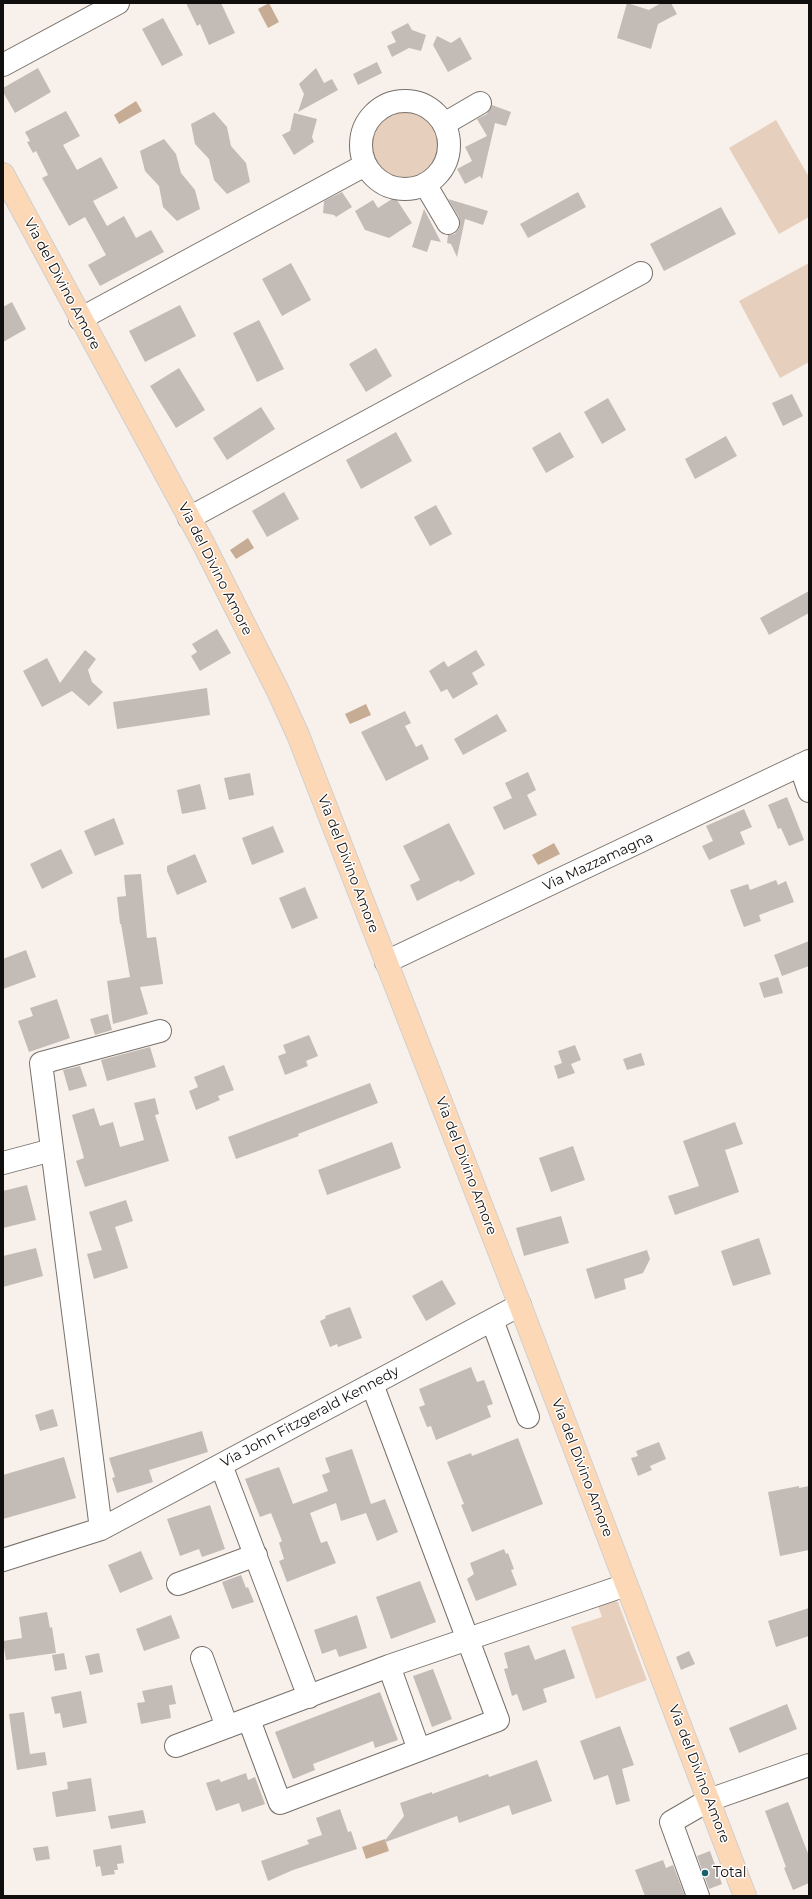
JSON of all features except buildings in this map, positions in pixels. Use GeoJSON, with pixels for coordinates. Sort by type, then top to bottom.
{"type":"FeatureCollection","features":[{"type":"Feature","properties":{"kind":"main road","name":"Via del Divino Amore"},"geometry":{"type":"LineString","coordinates":[[3,174],[80,319],[189,518],[292,720],[520,1305],[745,1896]]}},
{"type":"Feature","properties":{"kind":"street"},"geometry":{"type":"LineString","coordinates":[[3,65],[118,3]]}},
{"type":"Feature","properties":{"kind":"street"},"geometry":{"type":"LineString","coordinates":[[406,100],[422,103],[435,112],[444,124],[448,137],[448,151],[446,158],[436,176],[425,184],[412,188],[398,188],[384,184],[373,176],[365,165],[361,150],[361,134],[367,120],[378,109],[391,102],[406,100]]}},
{"type":"Feature","properties":{"kind":"street"},"geometry":{"type":"LineString","coordinates":[[444,124],[480,103]]}},
{"type":"Feature","properties":{"kind":"street"},"geometry":{"type":"LineString","coordinates":[[80,319],[365,165]]}},
{"type":"Feature","properties":{"kind":"street"},"geometry":{"type":"LineString","coordinates":[[425,184],[448,223]]}},
{"type":"Feature","properties":{"kind":"street"},"geometry":{"type":"LineString","coordinates":[[189,518],[641,273]]}},
{"type":"Feature","properties":{"kind":"street"},"geometry":{"type":"LineString","coordinates":[[804,763],[809,791]]}},
{"type":"Feature","properties":{"kind":"street","name":"Via Mazzamagna"},"geometry":{"type":"LineString","coordinates":[[386,962],[804,763]]}},
{"type":"Feature","properties":{"kind":"street"},"geometry":{"type":"LineString","coordinates":[[101,1529],[40,1063],[160,1030]]}},
{"type":"Feature","properties":{"kind":"street"},"geometry":{"type":"LineString","coordinates":[[3,1163],[52,1150]]}},
{"type":"Feature","properties":{"kind":"street","name":"Via John Fitzgerald Kennedy"},"geometry":{"type":"LineString","coordinates":[[3,1560],[101,1529],[520,1305]]}},
{"type":"Feature","properties":{"kind":"street"},"geometry":{"type":"LineString","coordinates":[[492,1320],[528,1417]]}},
{"type":"Feature","properties":{"kind":"street"},"geometry":{"type":"LineString","coordinates":[[249,1720],[280,1803],[498,1720],[372,1384]]}},
{"type":"Feature","properties":{"kind":"street"},"geometry":{"type":"LineString","coordinates":[[221,1465],[309,1696]]}},
{"type":"Feature","properties":{"kind":"street"},"geometry":{"type":"LineString","coordinates":[[178,1584],[256,1555]]}},
{"type":"Feature","properties":{"kind":"street"},"geometry":{"type":"LineString","coordinates":[[176,1746],[249,1720],[389,1666],[626,1585]]}},
{"type":"Feature","properties":{"kind":"street"},"geometry":{"type":"LineString","coordinates":[[202,1658],[228,1727]]}},
{"type":"Feature","properties":{"kind":"street"},"geometry":{"type":"LineString","coordinates":[[389,1666],[419,1750]]}},
{"type":"Feature","properties":{"kind":"street"},"geometry":{"type":"LineString","coordinates":[[698,1896],[671,1822],[709,1800],[809,1765]]}},
{"type":"Feature","properties":{"kind":"shaded area"},"geometry":{"type":"Polygon","coordinates":[[[269,3],[279,22],[268,28],[258,9],[269,3]]]}},
{"type":"Feature","properties":{"kind":"shaded area"},"geometry":{"type":"Polygon","coordinates":[[[136,101],[142,111],[119,124],[114,115],[136,101]]]}},
{"type":"Feature","properties":{"kind":"shaded area"},"geometry":{"type":"Polygon","coordinates":[[[404,108],[418,111],[430,119],[438,131],[441,145],[438,159],[430,171],[418,179],[404,182],[390,179],[378,171],[370,159],[367,145],[370,131],[378,119],[390,111],[404,108]]]}},
{"type":"Feature","properties":{"kind":"shaded area"},"geometry":{"type":"Polygon","coordinates":[[[776,120],[809,177],[809,217],[779,234],[729,148],[776,120]]]}},
{"type":"Feature","properties":{"kind":"shaded area"},"geometry":{"type":"Polygon","coordinates":[[[809,263],[809,362],[780,378],[739,301],[809,263]]]}},
{"type":"Feature","properties":{"kind":"shaded area"},"geometry":{"type":"Polygon","coordinates":[[[248,538],[254,548],[236,559],[230,550],[248,538]]]}},
{"type":"Feature","properties":{"kind":"shaded area"},"geometry":{"type":"Polygon","coordinates":[[[366,704],[371,715],[350,724],[345,714],[366,704]]]}},
{"type":"Feature","properties":{"kind":"shaded area"},"geometry":{"type":"Polygon","coordinates":[[[554,843],[560,854],[538,865],[532,855],[554,843]]]}},
{"type":"Feature","properties":{"kind":"shaded area"},"geometry":{"type":"Polygon","coordinates":[[[611,1599],[618,1602],[647,1680],[596,1699],[571,1627],[602,1617],[597,1603],[611,1599]]]}},
{"type":"Feature","properties":{"kind":"shaded area"},"geometry":{"type":"Polygon","coordinates":[[[385,1839],[389,1851],[366,1859],[362,1847],[385,1839]]]}},
{"type":"Feature","properties":{"kind":"place","name":"Total"},"geometry":{"type":"Point","coordinates":[705,1873]}}]}
